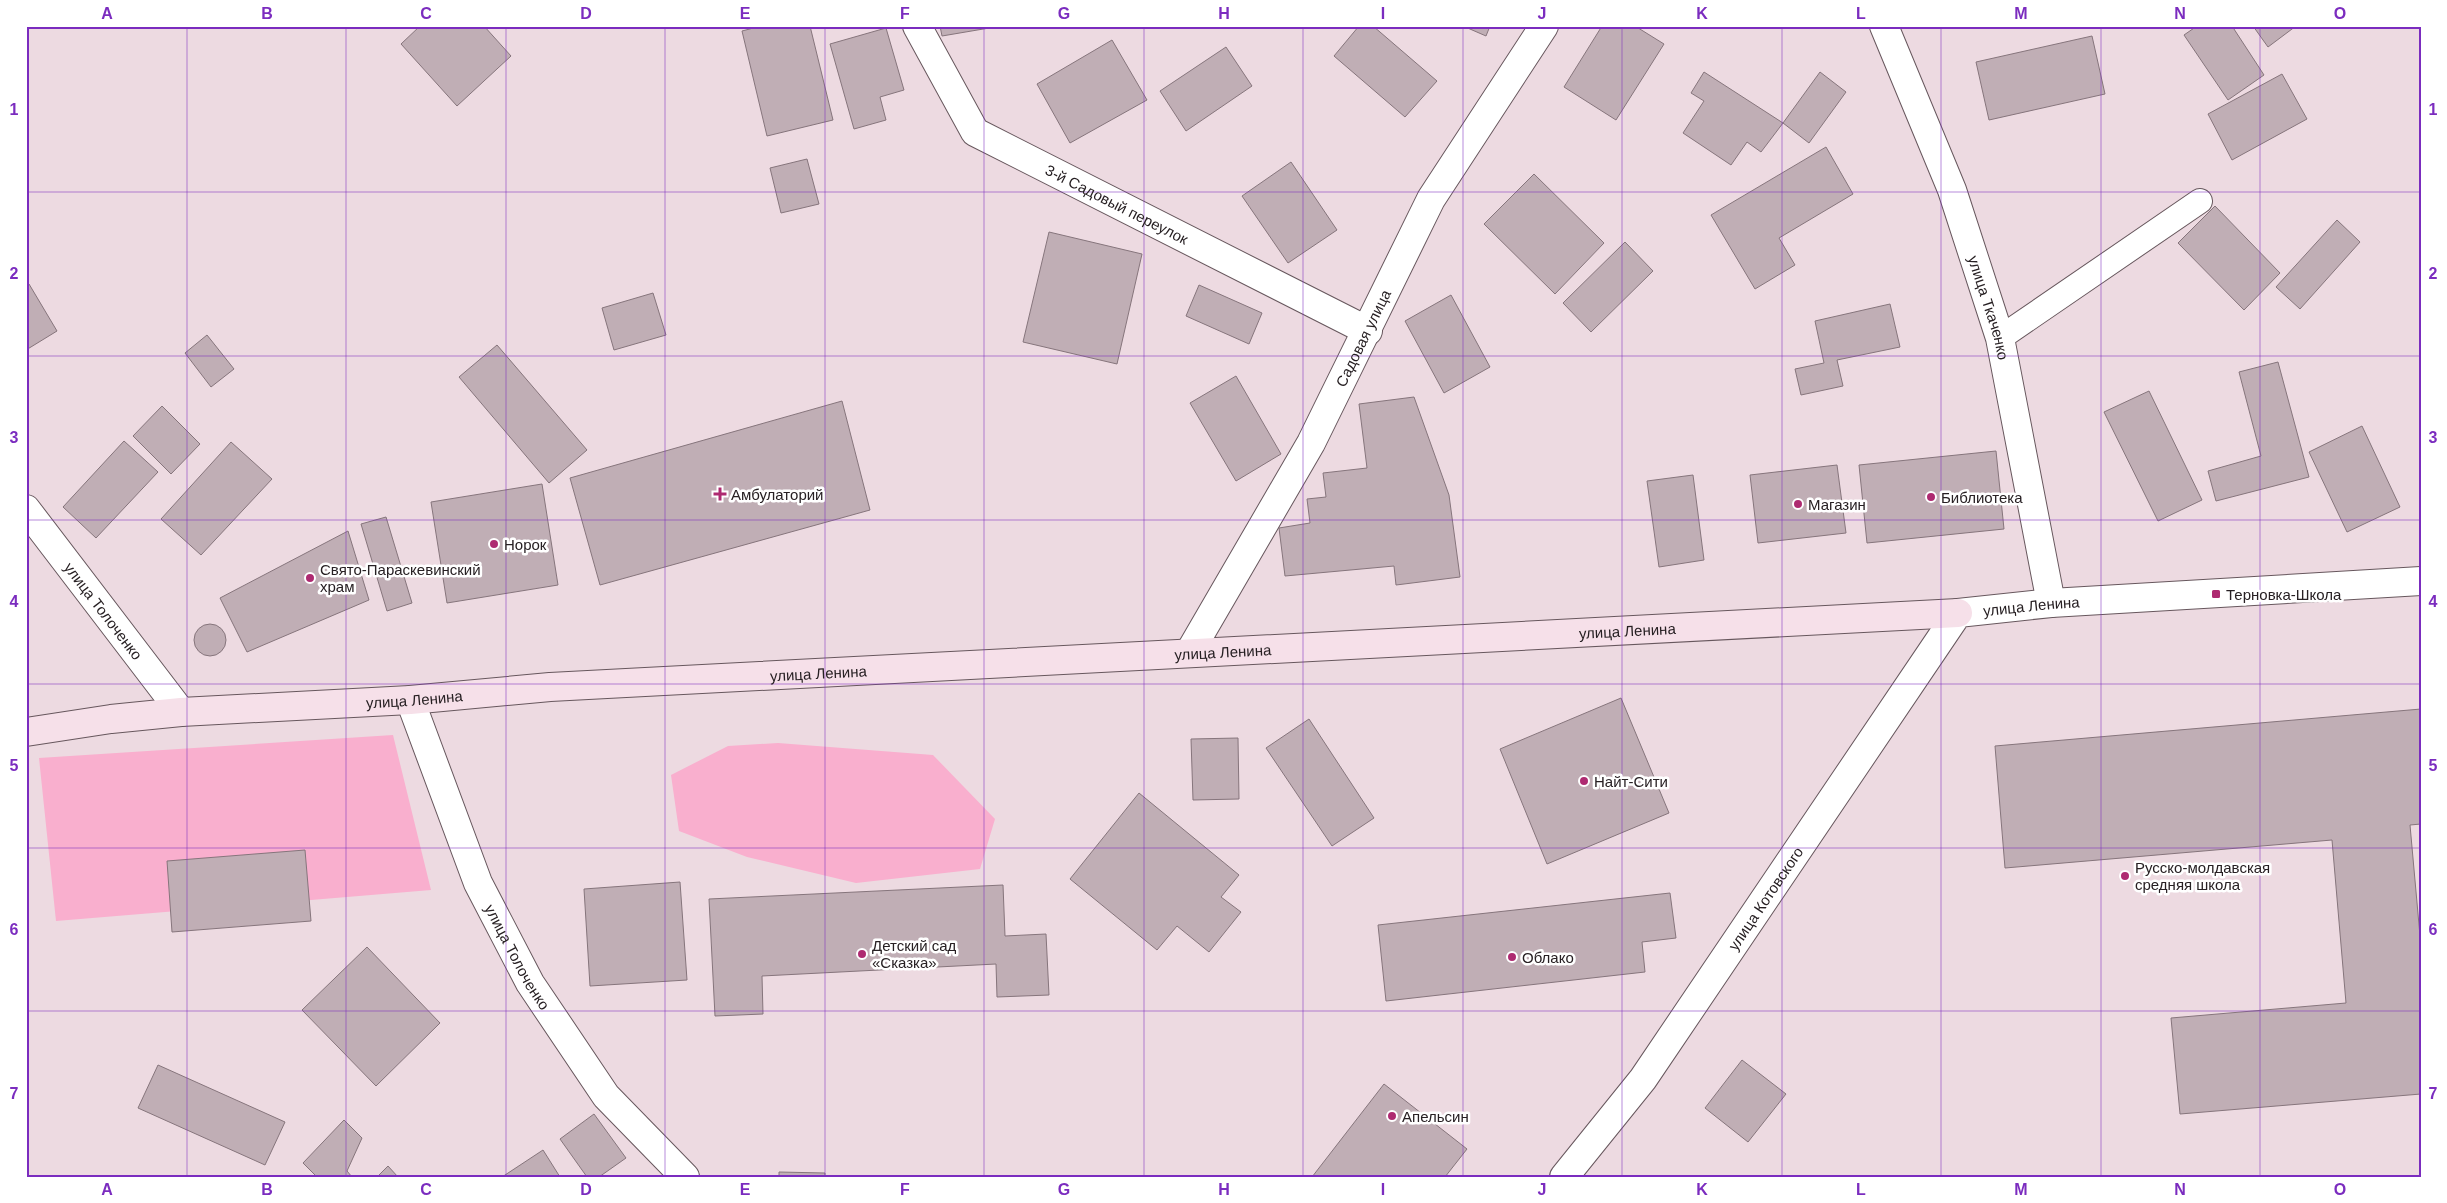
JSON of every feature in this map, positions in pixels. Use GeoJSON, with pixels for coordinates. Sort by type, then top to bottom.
{"type":"FeatureCollection","features":[{"type":"Feature","properties":{"kind":"street","name":"3-й Садовый переулок"},"geometry":{"type":"LineString","coordinates":[[916,26],[974,132],[1368,331]]}},
{"type":"Feature","properties":{"kind":"street","name":"Садовая улица"},"geometry":{"type":"LineString","coordinates":[[1190,653],[1311,443],[1368,331],[1431,199],[1544,26]]}},
{"type":"Feature","properties":{"kind":"street","name":"улица Ткаченко"},"geometry":{"type":"LineString","coordinates":[[1884,26],[1952,190],[2000,338],[2051,603]]}},
{"type":"Feature","properties":{"kind":"street","name":"улица Толоченко"},"geometry":{"type":"LineString","coordinates":[[26,509],[180,712]]}},
{"type":"Feature","properties":{"kind":"street","name":"улица Ленина"},"geometry":{"type":"LineString","coordinates":[[26,732],[111,719],[180,712],[410,700],[550,687],[1958,613],[2051,603],[2421,581]]}},
{"type":"Feature","properties":{"kind":"street","name":"улица Котовского"},"geometry":{"type":"LineString","coordinates":[[1564,1177],[1643,1079],[1958,613]]}},
{"type":"Feature","properties":{"kind":"street","name":"улица Толоченко"},"geometry":{"type":"LineString","coordinates":[[410,700],[478,883],[530,983],[606,1096],[685,1177]]}},
{"type":"Feature","properties":{"kind":"lane"},"geometry":{"type":"LineString","coordinates":[[2000,338],[2200,201]]}},
{"type":"Feature","properties":{"kind":"shaded area"},"geometry":{"type":"Polygon","coordinates":[[[393,735],[431,890],[56,921],[39,758],[393,735]]]}},
{"type":"Feature","properties":{"kind":"shaded area"},"geometry":{"type":"Polygon","coordinates":[[[778,743],[933,755],[995,819],[980,869],[856,883],[747,857],[679,831],[671,775],[728,746],[778,743]]]}},
{"type":"Feature","properties":{"kind":"building"},"geometry":{"type":"Polygon","coordinates":[[[420,26],[484,26],[511,56],[457,106],[401,44],[420,26]]]}},
{"type":"Feature","properties":{"kind":"building"},"geometry":{"type":"Polygon","coordinates":[[[761,26],[810,26],[833,120],[767,136],[742,31],[761,26]]]}},
{"type":"Feature","properties":{"kind":"building"},"geometry":{"type":"Polygon","coordinates":[[[940,26],[1001,26],[942,36],[940,26]]]}},
{"type":"Feature","properties":{"kind":"building"},"geometry":{"type":"Polygon","coordinates":[[[1359,26],[1373,26],[1437,81],[1405,117],[1334,56],[1359,26]]]}},
{"type":"Feature","properties":{"kind":"building"},"geometry":{"type":"Polygon","coordinates":[[[1463,26],[1490,26],[1486,36],[1463,26]]]}},
{"type":"Feature","properties":{"kind":"building"},"geometry":{"type":"Polygon","coordinates":[[[1602,26],[1635,26],[1664,44],[1616,120],[1564,87],[1602,26]]]}},
{"type":"Feature","properties":{"kind":"building"},"geometry":{"type":"Polygon","coordinates":[[[2197,26],[2232,26],[2264,75],[2228,100],[2184,35],[2197,26]]]}},
{"type":"Feature","properties":{"kind":"building"},"geometry":{"type":"Polygon","coordinates":[[[2253,26],[2296,26],[2268,47],[2253,26]]]}},
{"type":"Feature","properties":{"kind":"building"},"geometry":{"type":"Polygon","coordinates":[[[886,28],[904,90],[880,97],[886,120],[854,129],[830,44],[886,28]]]}},
{"type":"Feature","properties":{"kind":"building"},"geometry":{"type":"Polygon","coordinates":[[[2092,36],[2105,94],[1989,120],[1976,62],[2092,36]]]}},
{"type":"Feature","properties":{"kind":"building"},"geometry":{"type":"Polygon","coordinates":[[[1112,40],[1147,100],[1070,143],[1037,84],[1112,40]]]}},
{"type":"Feature","properties":{"kind":"building"},"geometry":{"type":"Polygon","coordinates":[[[1226,47],[1252,86],[1186,131],[1160,91],[1226,47]]]}},
{"type":"Feature","properties":{"kind":"building"},"geometry":{"type":"Polygon","coordinates":[[[1704,72],[1783,123],[1761,152],[1747,142],[1731,165],[1683,133],[1704,101],[1691,93],[1704,72]]]}},
{"type":"Feature","properties":{"kind":"building"},"geometry":{"type":"Polygon","coordinates":[[[1820,72],[1846,92],[1809,143],[1783,123],[1820,72]]]}},
{"type":"Feature","properties":{"kind":"building"},"geometry":{"type":"Polygon","coordinates":[[[2282,74],[2307,119],[2232,160],[2208,114],[2282,74]]]}},
{"type":"Feature","properties":{"kind":"building"},"geometry":{"type":"Polygon","coordinates":[[[1826,147],[1853,194],[1779,238],[1795,265],[1755,289],[1711,215],[1826,147]]]}},
{"type":"Feature","properties":{"kind":"building"},"geometry":{"type":"Polygon","coordinates":[[[807,159],[819,204],[781,213],[770,168],[807,159]]]}},
{"type":"Feature","properties":{"kind":"building"},"geometry":{"type":"Polygon","coordinates":[[[1291,162],[1337,230],[1288,263],[1242,196],[1291,162]]]}},
{"type":"Feature","properties":{"kind":"building"},"geometry":{"type":"Polygon","coordinates":[[[1534,174],[1604,243],[1555,294],[1484,224],[1534,174]]]}},
{"type":"Feature","properties":{"kind":"building"},"geometry":{"type":"Polygon","coordinates":[[[2215,206],[2280,273],[2244,310],[2178,243],[2215,206]]]}},
{"type":"Feature","properties":{"kind":"building"},"geometry":{"type":"Polygon","coordinates":[[[2337,220],[2360,242],[2300,309],[2276,287],[2337,220]]]}},
{"type":"Feature","properties":{"kind":"building"},"geometry":{"type":"Polygon","coordinates":[[[1049,232],[1142,254],[1117,364],[1023,342],[1049,232]]]}},
{"type":"Feature","properties":{"kind":"building"},"geometry":{"type":"Polygon","coordinates":[[[1625,242],[1653,271],[1591,332],[1563,303],[1625,242]]]}},
{"type":"Feature","properties":{"kind":"building"},"geometry":{"type":"Polygon","coordinates":[[[29,284],[57,331],[26,350],[26,286],[29,284]]]}},
{"type":"Feature","properties":{"kind":"building"},"geometry":{"type":"Polygon","coordinates":[[[1199,285],[1262,313],[1249,344],[1186,316],[1199,285]]]}},
{"type":"Feature","properties":{"kind":"building"},"geometry":{"type":"Polygon","coordinates":[[[653,293],[666,335],[614,350],[602,308],[653,293]]]}},
{"type":"Feature","properties":{"kind":"building"},"geometry":{"type":"Polygon","coordinates":[[[1451,295],[1490,367],[1444,393],[1405,321],[1451,295]]]}},
{"type":"Feature","properties":{"kind":"building"},"geometry":{"type":"Polygon","coordinates":[[[1890,304],[1900,347],[1837,360],[1843,386],[1801,395],[1795,369],[1824,363],[1815,321],[1890,304]]]}},
{"type":"Feature","properties":{"kind":"building"},"geometry":{"type":"Polygon","coordinates":[[[207,335],[234,369],[211,387],[185,353],[207,335]]]}},
{"type":"Feature","properties":{"kind":"building"},"geometry":{"type":"Polygon","coordinates":[[[497,345],[587,450],[549,483],[459,377],[497,345]]]}},
{"type":"Feature","properties":{"kind":"building"},"geometry":{"type":"Polygon","coordinates":[[[2278,362],[2309,477],[2216,501],[2208,471],[2261,456],[2239,372],[2278,362]]]}},
{"type":"Feature","properties":{"kind":"building"},"geometry":{"type":"Polygon","coordinates":[[[1236,376],[1281,454],[1236,481],[1190,403],[1236,376]]]}},
{"type":"Feature","properties":{"kind":"building"},"geometry":{"type":"Polygon","coordinates":[[[2149,391],[2202,500],[2158,521],[2104,412],[2149,391]]]}},
{"type":"Feature","properties":{"kind":"building"},"geometry":{"type":"Polygon","coordinates":[[[1414,397],[1449,495],[1460,577],[1396,585],[1394,566],[1285,576],[1279,528],[1310,523],[1307,499],[1326,497],[1323,473],[1367,468],[1359,404],[1414,397]]]}},
{"type":"Feature","properties":{"kind":"building","name":"Амбулаторий"},"geometry":{"type":"Polygon","coordinates":[[[842,401],[870,510],[600,585],[570,478],[842,401]]]}},
{"type":"Feature","properties":{"kind":"building"},"geometry":{"type":"Polygon","coordinates":[[[162,406],[200,444],[171,474],[133,436],[162,406]]]}},
{"type":"Feature","properties":{"kind":"building"},"geometry":{"type":"Polygon","coordinates":[[[2362,426],[2400,507],[2347,532],[2309,452],[2362,426]]]}},
{"type":"Feature","properties":{"kind":"building"},"geometry":{"type":"Polygon","coordinates":[[[124,441],[158,472],[96,538],[63,507],[124,441]]]}},
{"type":"Feature","properties":{"kind":"building"},"geometry":{"type":"Polygon","coordinates":[[[231,442],[272,479],[201,555],[161,519],[231,442]]]}},
{"type":"Feature","properties":{"kind":"building","name":"Библиотека"},"geometry":{"type":"Polygon","coordinates":[[[1996,451],[2004,529],[1867,543],[1859,465],[1996,451]]]}},
{"type":"Feature","properties":{"kind":"building","name":"Магазин"},"geometry":{"type":"Polygon","coordinates":[[[1837,465],[1846,533],[1758,543],[1750,475],[1837,465]]]}},
{"type":"Feature","properties":{"kind":"building"},"geometry":{"type":"Polygon","coordinates":[[[1693,475],[1704,560],[1659,567],[1647,481],[1693,475]]]}},
{"type":"Feature","properties":{"kind":"building","name":"Норок"},"geometry":{"type":"Polygon","coordinates":[[[542,484],[558,585],[447,603],[431,502],[542,484]]]}},
{"type":"Feature","properties":{"kind":"building"},"geometry":{"type":"Polygon","coordinates":[[[386,517],[412,603],[387,611],[361,524],[386,517]]]}},
{"type":"Feature","properties":{"kind":"building","name":"Свято-Параскевинский храм"},"geometry":{"type":"Polygon","coordinates":[[[348,531],[369,600],[247,652],[220,598],[348,531]]]}},
{"type":"Feature","properties":{"kind":"building"},"geometry":{"type":"Polygon","coordinates":[[[210,624],[222,628],[226,640],[222,652],[210,656],[198,652],[194,640],[198,628],[210,624]]]}},
{"type":"Feature","properties":{"kind":"building","name":"Найт-Сити"},"geometry":{"type":"Polygon","coordinates":[[[1621,698],[1669,813],[1547,864],[1500,749],[1621,698]]]}},
{"type":"Feature","properties":{"kind":"building"},"geometry":{"type":"Polygon","coordinates":[[[2421,709],[2421,824],[2410,825],[2421,947],[2421,1094],[2180,1114],[2171,1018],[2346,1003],[2332,840],[2005,868],[1995,746],[2421,709]]]}},
{"type":"Feature","properties":{"kind":"building"},"geometry":{"type":"Polygon","coordinates":[[[1309,719],[1374,818],[1332,846],[1266,748],[1309,719]]]}},
{"type":"Feature","properties":{"kind":"building"},"geometry":{"type":"Polygon","coordinates":[[[1238,738],[1239,799],[1193,800],[1191,739],[1238,738]]]}},
{"type":"Feature","properties":{"kind":"building"},"geometry":{"type":"Polygon","coordinates":[[[1139,793],[1239,875],[1221,897],[1241,912],[1209,952],[1177,926],[1157,950],[1070,879],[1139,793]]]}},
{"type":"Feature","properties":{"kind":"building"},"geometry":{"type":"Polygon","coordinates":[[[305,850],[311,921],[172,932],[167,861],[305,850]]]}},
{"type":"Feature","properties":{"kind":"building"},"geometry":{"type":"Polygon","coordinates":[[[680,882],[687,980],[590,986],[584,889],[680,882]]]}},
{"type":"Feature","properties":{"kind":"building"},"geometry":{"type":"Polygon","coordinates":[[[1003,885],[1005,936],[1046,934],[1049,995],[997,997],[996,964],[762,976],[763,1014],[715,1016],[709,899],[1003,885]]]}},
{"type":"Feature","properties":{"kind":"building","name":"Облако"},"geometry":{"type":"Polygon","coordinates":[[[1670,893],[1676,938],[1642,942],[1645,972],[1386,1001],[1378,925],[1670,893]]]}},
{"type":"Feature","properties":{"kind":"building"},"geometry":{"type":"Polygon","coordinates":[[[367,947],[440,1023],[376,1086],[302,1010],[367,947]]]}},
{"type":"Feature","properties":{"kind":"building"},"geometry":{"type":"Polygon","coordinates":[[[1742,1060],[1786,1094],[1748,1142],[1705,1108],[1742,1060]]]}},
{"type":"Feature","properties":{"kind":"building"},"geometry":{"type":"Polygon","coordinates":[[[158,1065],[285,1122],[265,1165],[138,1108],[158,1065]]]}},
{"type":"Feature","properties":{"kind":"building","name":"Апельсин"},"geometry":{"type":"Polygon","coordinates":[[[1384,1084],[1467,1149],[1445,1177],[1312,1177],[1384,1084]]]}},
{"type":"Feature","properties":{"kind":"building"},"geometry":{"type":"Polygon","coordinates":[[[594,1114],[626,1158],[599,1177],[587,1177],[560,1139],[594,1114]]]}},
{"type":"Feature","properties":{"kind":"building"},"geometry":{"type":"Polygon","coordinates":[[[344,1120],[362,1138],[347,1171],[352,1177],[317,1177],[303,1163],[344,1120]]]}},
{"type":"Feature","properties":{"kind":"building"},"geometry":{"type":"Polygon","coordinates":[[[543,1150],[560,1177],[502,1177],[543,1150]]]}},
{"type":"Feature","properties":{"kind":"building"},"geometry":{"type":"Polygon","coordinates":[[[388,1166],[398,1177],[377,1177],[388,1166]]]}},
{"type":"Feature","properties":{"kind":"building"},"geometry":{"type":"Polygon","coordinates":[[[779,1172],[825,1173],[825,1177],[779,1177],[779,1172]]]}},
{"type":"Feature","properties":{"kind":"place","name":"Амбулаторий"},"geometry":{"type":"Point","coordinates":[720,494]}},
{"type":"Feature","properties":{"kind":"place","name":"Библиотека"},"geometry":{"type":"Point","coordinates":[1931,497]}},
{"type":"Feature","properties":{"kind":"place","name":"Магазин"},"geometry":{"type":"Point","coordinates":[1798,504]}},
{"type":"Feature","properties":{"kind":"place","name":"Норок"},"geometry":{"type":"Point","coordinates":[494,544]}},
{"type":"Feature","properties":{"kind":"place","name":"Свято-Параскевинский храм"},"geometry":{"type":"Point","coordinates":[310,578]}},
{"type":"Feature","properties":{"kind":"place","name":"Терновка-Школа"},"geometry":{"type":"Point","coordinates":[2216,594]}},
{"type":"Feature","properties":{"kind":"place","name":"Найт-Сити"},"geometry":{"type":"Point","coordinates":[1584,781]}},
{"type":"Feature","properties":{"kind":"place","name":"Русско-молдавская средняя школа"},"geometry":{"type":"Point","coordinates":[2125,876]}},
{"type":"Feature","properties":{"kind":"place","name":"Детский сад «Сказка»"},"geometry":{"type":"Point","coordinates":[862,954]}},
{"type":"Feature","properties":{"kind":"place","name":"Облако"},"geometry":{"type":"Point","coordinates":[1512,957]}},
{"type":"Feature","properties":{"kind":"place","name":"Апельсин"},"geometry":{"type":"Point","coordinates":[1392,1116]}}]}
